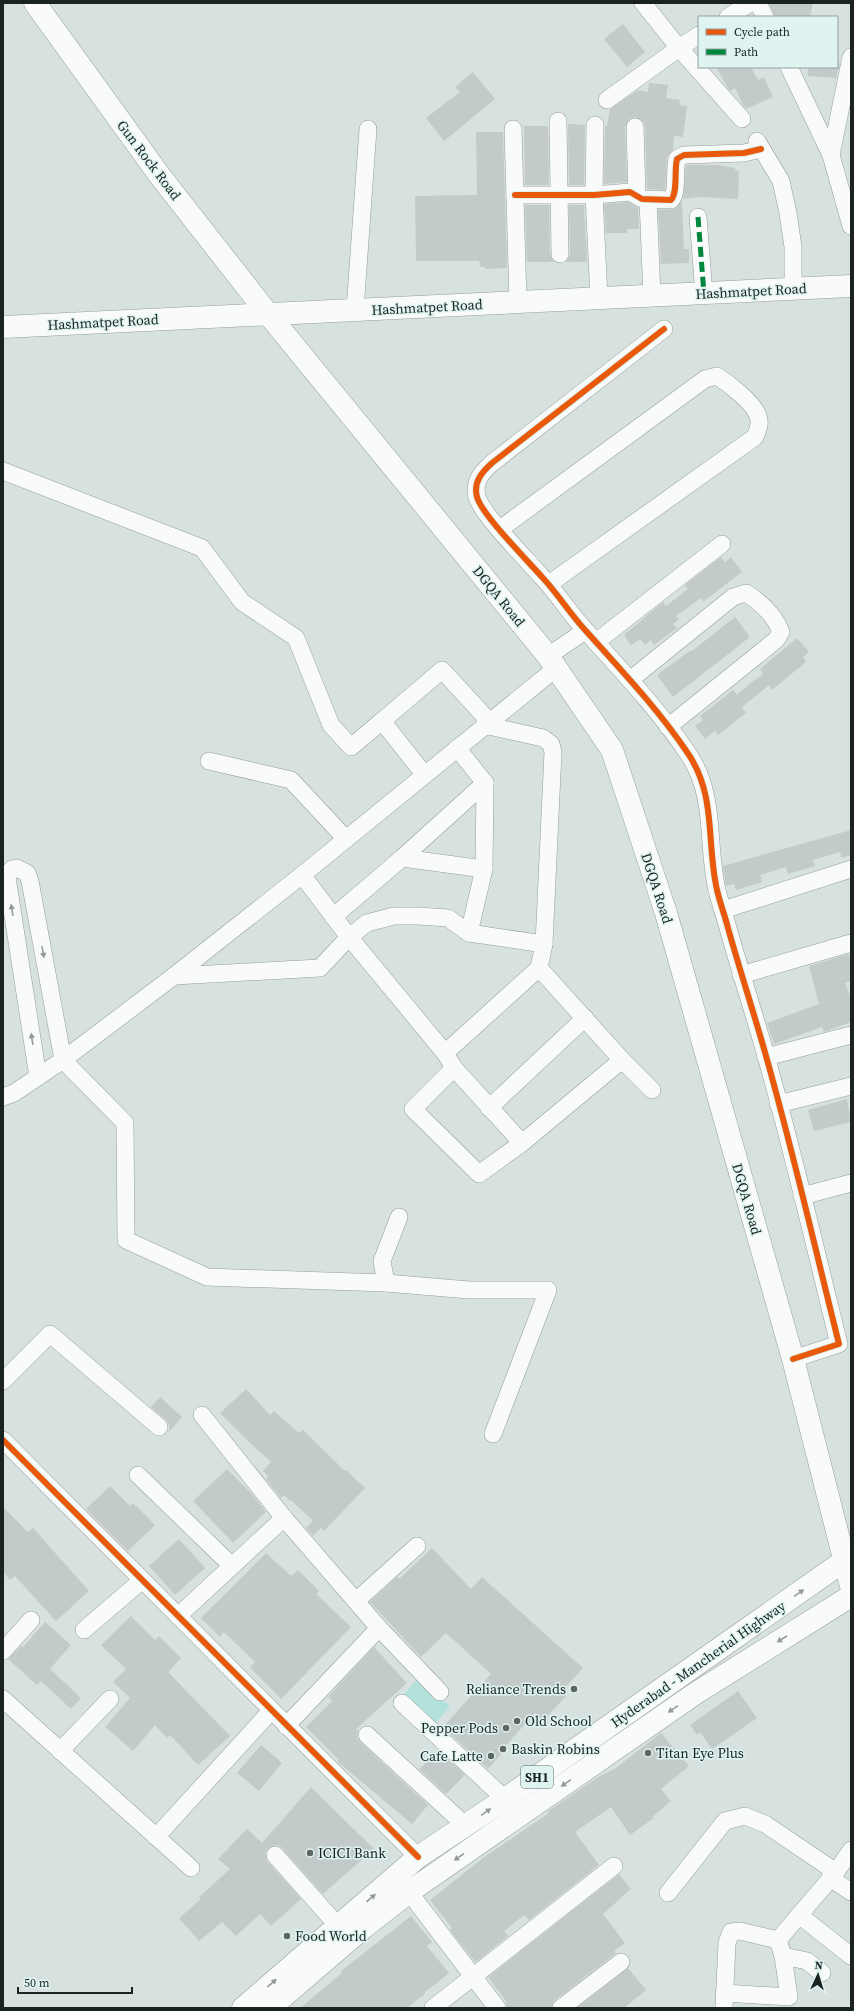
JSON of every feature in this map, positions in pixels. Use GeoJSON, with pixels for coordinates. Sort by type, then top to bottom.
{"type":"FeatureCollection","features":[{"type":"Feature","properties":{"kind":"main road","name":"Gun Rock Road"},"geometry":{"type":"LineString","coordinates":[[35,3],[160,176],[268,314]]}},
{"type":"Feature","properties":{"kind":"main road","name":"Hashmatpet Road"},"geometry":{"type":"LineString","coordinates":[[3,327],[851,286]]}},
{"type":"Feature","properties":{"kind":"main road","name":"DGQA Road"},"geometry":{"type":"LineString","coordinates":[[268,314],[552,662],[612,750],[666,913],[793,1359],[848,1559],[851,1586]]}},
{"type":"Feature","properties":{"kind":"main road","name":"Hyderabad - Mancherial Highway"},"geometry":{"type":"LineString","coordinates":[[243,2008],[418,1858],[505,1799],[848,1559]]}},
{"type":"Feature","properties":{"kind":"main road","name":"Hyderabad - Mancherial Highway"},"geometry":{"type":"LineString","coordinates":[[270,2008],[363,1928],[409,1892],[696,1693],[851,1596]]}},
{"type":"Feature","properties":{"kind":"street"},"geometry":{"type":"LineString","coordinates":[[643,3],[679,48],[742,119]]}},
{"type":"Feature","properties":{"kind":"street"},"geometry":{"type":"LineString","coordinates":[[730,16],[750,3]]}},
{"type":"Feature","properties":{"kind":"street"},"geometry":{"type":"LineString","coordinates":[[758,3],[764,16]]}},
{"type":"Feature","properties":{"kind":"street"},"geometry":{"type":"LineString","coordinates":[[607,100],[698,36]]}},
{"type":"Feature","properties":{"kind":"street"},"geometry":{"type":"LineString","coordinates":[[831,155],[851,57]]}},
{"type":"Feature","properties":{"kind":"street"},"geometry":{"type":"LineString","coordinates":[[789,68],[831,155],[851,226]]}},
{"type":"Feature","properties":{"kind":"street"},"geometry":{"type":"LineString","coordinates":[[558,121],[560,254]]}},
{"type":"Feature","properties":{"kind":"street"},"geometry":{"type":"LineString","coordinates":[[595,125],[594,195],[599,299]]}},
{"type":"Feature","properties":{"kind":"street"},"geometry":{"type":"LineString","coordinates":[[634,127],[652,296]]}},
{"type":"Feature","properties":{"kind":"street"},"geometry":{"type":"LineString","coordinates":[[355,310],[368,129]]}},
{"type":"Feature","properties":{"kind":"street"},"geometry":{"type":"LineString","coordinates":[[514,129],[518,302]]}},
{"type":"Feature","properties":{"kind":"street"},"geometry":{"type":"LineString","coordinates":[[515,195],[594,195],[630,192],[642,197],[671,200],[673,198],[675,167],[677,160],[684,155],[744,153],[759,145],[781,181],[793,247],[793,290]]}},
{"type":"Feature","properties":{"kind":"street"},"geometry":{"type":"LineString","coordinates":[[698,217],[704,294]]}},
{"type":"Feature","properties":{"kind":"street"},"geometry":{"type":"LineString","coordinates":[[664,329],[492,463],[482,472],[476,484],[477,495],[480,504],[500,529],[549,584],[668,727],[692,759],[705,792],[710,818],[714,876],[741,975],[766,1057],[839,1344],[793,1359]]}},
{"type":"Feature","properties":{"kind":"street"},"geometry":{"type":"LineString","coordinates":[[500,529],[705,378],[718,376],[733,386],[758,415],[760,426],[755,437],[549,584]]}},
{"type":"Feature","properties":{"kind":"street"},"geometry":{"type":"LineString","coordinates":[[3,471],[202,548],[242,602],[296,638],[331,725],[351,747],[442,670],[487,723],[543,738],[551,744],[553,752],[544,944],[539,968],[445,1053]]}},
{"type":"Feature","properties":{"kind":"street"},"geometry":{"type":"LineString","coordinates":[[3,1097],[14,1093],[63,1060],[174,976],[302,875],[487,723],[552,662],[722,544]]}},
{"type":"Feature","properties":{"kind":"street"},"geometry":{"type":"LineString","coordinates":[[630,680],[734,597],[746,593],[757,600],[778,623],[780,632],[776,640],[668,727]]}},
{"type":"Feature","properties":{"kind":"street"},"geometry":{"type":"LineString","coordinates":[[382,721],[424,774]]}},
{"type":"Feature","properties":{"kind":"street"},"geometry":{"type":"LineString","coordinates":[[457,748],[485,783],[484,869],[469,933]]}},
{"type":"Feature","properties":{"kind":"street"},"geometry":{"type":"LineString","coordinates":[[209,761],[290,780],[346,839]]}},
{"type":"Feature","properties":{"kind":"street"},"geometry":{"type":"LineString","coordinates":[[333,917],[402,858],[485,783]]}},
{"type":"Feature","properties":{"kind":"street"},"geometry":{"type":"LineString","coordinates":[[402,858],[484,869]]}},
{"type":"Feature","properties":{"kind":"street"},"geometry":{"type":"LineString","coordinates":[[38,1077],[7,877],[12,869],[17,868],[27,873],[63,1060],[125,1123],[126,1240],[207,1277],[386,1283],[469,1290],[548,1290],[493,1434]]}},
{"type":"Feature","properties":{"kind":"street"},"geometry":{"type":"LineString","coordinates":[[723,910],[851,869]]}},
{"type":"Feature","properties":{"kind":"street"},"geometry":{"type":"LineString","coordinates":[[302,875],[348,937],[445,1053],[454,1068],[522,1143]]}},
{"type":"Feature","properties":{"kind":"street"},"geometry":{"type":"LineString","coordinates":[[174,976],[320,968],[348,937],[366,924],[394,916],[448,918],[469,933],[544,944]]}},
{"type":"Feature","properties":{"kind":"street"},"geometry":{"type":"LineString","coordinates":[[741,975],[851,943]]}},
{"type":"Feature","properties":{"kind":"street"},"geometry":{"type":"LineString","coordinates":[[539,968],[622,1060],[652,1090]]}},
{"type":"Feature","properties":{"kind":"street"},"geometry":{"type":"LineString","coordinates":[[489,1108],[585,1018]]}},
{"type":"Feature","properties":{"kind":"street"},"geometry":{"type":"LineString","coordinates":[[766,1057],[851,1035]]}},
{"type":"Feature","properties":{"kind":"street"},"geometry":{"type":"LineString","coordinates":[[454,1068],[413,1109],[479,1174],[522,1143],[622,1060]]}},
{"type":"Feature","properties":{"kind":"street"},"geometry":{"type":"LineString","coordinates":[[778,1104],[851,1086]]}},
{"type":"Feature","properties":{"kind":"street"},"geometry":{"type":"LineString","coordinates":[[802,1196],[851,1183]]}},
{"type":"Feature","properties":{"kind":"street"},"geometry":{"type":"LineString","coordinates":[[386,1283],[382,1261],[399,1217]]}},
{"type":"Feature","properties":{"kind":"street"},"geometry":{"type":"LineString","coordinates":[[3,1381],[50,1334],[160,1427]]}},
{"type":"Feature","properties":{"kind":"street"},"geometry":{"type":"LineString","coordinates":[[202,1414],[284,1518],[379,1628],[440,1692]]}},
{"type":"Feature","properties":{"kind":"street"},"geometry":{"type":"LineString","coordinates":[[3,1440],[141,1581],[178,1616],[418,1858]]}},
{"type":"Feature","properties":{"kind":"street"},"geometry":{"type":"LineString","coordinates":[[138,1475],[231,1565]]}},
{"type":"Feature","properties":{"kind":"street"},"geometry":{"type":"LineString","coordinates":[[178,1616],[231,1565],[284,1518]]}},
{"type":"Feature","properties":{"kind":"street"},"geometry":{"type":"LineString","coordinates":[[356,1601],[417,1546]]}},
{"type":"Feature","properties":{"kind":"street"},"geometry":{"type":"LineString","coordinates":[[84,1630],[141,1581]]}},
{"type":"Feature","properties":{"kind":"street"},"geometry":{"type":"LineString","coordinates":[[3,1651],[31,1620]]}},
{"type":"Feature","properties":{"kind":"street"},"geometry":{"type":"LineString","coordinates":[[286,1726],[379,1628]]}},
{"type":"Feature","properties":{"kind":"street"},"geometry":{"type":"LineString","coordinates":[[3,1699],[191,1868]]}},
{"type":"Feature","properties":{"kind":"street"},"geometry":{"type":"LineString","coordinates":[[60,1751],[110,1699]]}},
{"type":"Feature","properties":{"kind":"street"},"geometry":{"type":"LineString","coordinates":[[402,1703],[505,1799]]}},
{"type":"Feature","properties":{"kind":"street"},"geometry":{"type":"LineString","coordinates":[[156,1837],[271,1711]]}},
{"type":"Feature","properties":{"kind":"street"},"geometry":{"type":"LineString","coordinates":[[367,1735],[466,1826]]}},
{"type":"Feature","properties":{"kind":"street"},"geometry":{"type":"LineString","coordinates":[[668,1893],[725,1821],[745,1816],[765,1824],[833,1875],[851,1892]]}},
{"type":"Feature","properties":{"kind":"street"},"geometry":{"type":"LineString","coordinates":[[778,1940],[833,1875],[851,1850]]}},
{"type":"Feature","properties":{"kind":"street"},"geometry":{"type":"LineString","coordinates":[[275,1855],[338,1926]]}},
{"type":"Feature","properties":{"kind":"street"},"geometry":{"type":"LineString","coordinates":[[433,2008],[614,1866]]}},
{"type":"Feature","properties":{"kind":"street"},"geometry":{"type":"LineString","coordinates":[[409,1892],[474,1976],[496,2008]]}},
{"type":"Feature","properties":{"kind":"street"},"geometry":{"type":"LineString","coordinates":[[799,1915],[851,1956]]}},
{"type":"Feature","properties":{"kind":"street"},"geometry":{"type":"LineString","coordinates":[[740,1931],[778,1940],[784,1956],[789,1997],[724,2001],[727,1943],[731,1932],[740,1931]]}},
{"type":"Feature","properties":{"kind":"street"},"geometry":{"type":"LineString","coordinates":[[784,1956],[807,1961],[822,1973]]}},
{"type":"Feature","properties":{"kind":"street"},"geometry":{"type":"LineString","coordinates":[[561,2008],[621,1962]]}},
{"type":"Feature","properties":{"kind":"shaded area"},"geometry":{"type":"Polygon","coordinates":[[[417,1679],[450,1706],[429,1732],[395,1705],[417,1679]]]}},
{"type":"Feature","properties":{"kind":"building"},"geometry":{"type":"Polygon","coordinates":[[[769,3],[813,3],[810,16],[775,16],[769,3]]]}},
{"type":"Feature","properties":{"kind":"building"},"geometry":{"type":"Polygon","coordinates":[[[623,24],[645,52],[627,67],[604,39],[623,24]]]}},
{"type":"Feature","properties":{"kind":"building"},"geometry":{"type":"Polygon","coordinates":[[[838,63],[840,63],[836,78],[808,76],[808,68],[838,68],[838,63]]]}},
{"type":"Feature","properties":{"kind":"building"},"geometry":{"type":"Polygon","coordinates":[[[717,68],[752,68],[758,80],[764,77],[773,97],[746,109],[735,88],[730,91],[717,68]]]}},
{"type":"Feature","properties":{"kind":"building"},"geometry":{"type":"Polygon","coordinates":[[[473,72],[495,99],[444,141],[426,118],[460,92],[455,87],[473,72]]]}},
{"type":"Feature","properties":{"kind":"building"},"geometry":{"type":"Polygon","coordinates":[[[649,83],[668,85],[666,98],[680,100],[679,105],[687,106],[683,137],[674,136],[673,150],[667,157],[665,190],[647,189],[645,127],[643,121],[635,117],[629,119],[625,127],[627,182],[604,184],[605,126],[607,126],[610,109],[638,90],[648,92],[649,83]]]}},
{"type":"Feature","properties":{"kind":"building"},"geometry":{"type":"Polygon","coordinates":[[[568,124],[585,125],[584,185],[569,185],[568,124]]]}},
{"type":"Feature","properties":{"kind":"building"},"geometry":{"type":"Polygon","coordinates":[[[524,126],[548,126],[549,185],[525,185],[524,126]]]}},
{"type":"Feature","properties":{"kind":"building"},"geometry":{"type":"Polygon","coordinates":[[[476,132],[503,132],[507,268],[485,269],[485,267],[481,267],[479,261],[416,261],[415,196],[477,195],[476,132]]]}},
{"type":"Feature","properties":{"kind":"building"},"geometry":{"type":"Polygon","coordinates":[[[686,165],[718,165],[735,168],[735,170],[739,171],[738,199],[699,197],[683,199],[686,165]]]}},
{"type":"Feature","properties":{"kind":"building"},"geometry":{"type":"Polygon","coordinates":[[[682,201],[684,249],[689,249],[689,263],[661,264],[658,210],[675,209],[682,201]]]}},
{"type":"Feature","properties":{"kind":"building"},"geometry":{"type":"Polygon","coordinates":[[[628,202],[638,208],[639,229],[627,229],[627,233],[606,233],[604,204],[628,202]]]}},
{"type":"Feature","properties":{"kind":"building"},"geometry":{"type":"Polygon","coordinates":[[[525,205],[549,205],[550,254],[554,262],[527,262],[525,205]]]}},
{"type":"Feature","properties":{"kind":"building"},"geometry":{"type":"Polygon","coordinates":[[[569,205],[584,205],[587,262],[566,262],[570,254],[569,205]]]}},
{"type":"Feature","properties":{"kind":"building"},"geometry":{"type":"Polygon","coordinates":[[[721,557],[725,562],[731,557],[742,572],[704,601],[701,598],[676,616],[679,619],[673,624],[677,628],[654,645],[651,640],[645,645],[640,639],[631,645],[624,635],[663,602],[666,606],[688,589],[685,585],[721,557]]]}},
{"type":"Feature","properties":{"kind":"building"},"geometry":{"type":"Polygon","coordinates":[[[735,617],[750,637],[673,697],[657,675],[691,650],[692,651],[735,617]]]}},
{"type":"Feature","properties":{"kind":"building"},"geometry":{"type":"Polygon","coordinates":[[[797,638],[809,652],[803,657],[806,662],[772,690],[769,685],[742,707],[746,713],[718,735],[715,731],[705,739],[695,726],[703,720],[700,716],[733,690],[737,695],[763,674],[760,669],[797,638]]]}},
{"type":"Feature","properties":{"kind":"building"},"geometry":{"type":"Polygon","coordinates":[[[851,830],[851,855],[842,858],[840,852],[813,860],[815,866],[788,874],[786,867],[760,875],[762,882],[736,890],[734,884],[726,886],[723,866],[851,830]]]}},
{"type":"Feature","properties":{"kind":"building"},"geometry":{"type":"Polygon","coordinates":[[[849,954],[851,964],[851,981],[845,983],[851,999],[851,1022],[824,1032],[822,1027],[774,1044],[767,1023],[819,1004],[809,966],[849,954]]]}},
{"type":"Feature","properties":{"kind":"building"},"geometry":{"type":"Polygon","coordinates":[[[847,1099],[851,1122],[814,1131],[808,1110],[847,1099]]]}},
{"type":"Feature","properties":{"kind":"building"},"geometry":{"type":"Polygon","coordinates":[[[246,1389],[270,1415],[274,1411],[299,1433],[303,1430],[345,1471],[346,1470],[365,1488],[324,1531],[321,1528],[313,1536],[306,1528],[313,1521],[291,1500],[290,1501],[284,1495],[281,1498],[266,1479],[268,1476],[263,1471],[271,1462],[220,1413],[246,1389]]]}},
{"type":"Feature","properties":{"kind":"building"},"geometry":{"type":"Polygon","coordinates":[[[160,1397],[182,1417],[169,1432],[169,1424],[151,1407],[160,1397]]]}},
{"type":"Feature","properties":{"kind":"building"},"geometry":{"type":"Polygon","coordinates":[[[227,1469],[251,1493],[266,1512],[233,1543],[193,1501],[227,1469]]]}},
{"type":"Feature","properties":{"kind":"building"},"geometry":{"type":"Polygon","coordinates":[[[110,1486],[130,1506],[133,1503],[155,1525],[128,1551],[86,1509],[110,1486]]]}},
{"type":"Feature","properties":{"kind":"building"},"geometry":{"type":"Polygon","coordinates":[[[3,1507],[28,1532],[33,1528],[89,1591],[56,1621],[15,1576],[10,1580],[3,1572],[3,1507]]]}},
{"type":"Feature","properties":{"kind":"building"},"geometry":{"type":"Polygon","coordinates":[[[179,1539],[205,1568],[175,1595],[149,1566],[179,1539]]]}},
{"type":"Feature","properties":{"kind":"building"},"geometry":{"type":"Polygon","coordinates":[[[432,1548],[471,1589],[482,1577],[583,1668],[561,1692],[566,1696],[543,1721],[535,1713],[501,1751],[503,1752],[488,1769],[443,1727],[491,1674],[446,1633],[421,1657],[370,1602],[397,1577],[399,1579],[432,1548]]]}},
{"type":"Feature","properties":{"kind":"building"},"geometry":{"type":"Polygon","coordinates":[[[266,1553],[291,1576],[298,1570],[319,1591],[316,1594],[351,1627],[281,1699],[250,1667],[255,1662],[224,1632],[220,1637],[201,1618],[266,1553]]]}},
{"type":"Feature","properties":{"kind":"building"},"geometry":{"type":"Polygon","coordinates":[[[131,1616],[155,1640],[159,1636],[181,1658],[168,1672],[230,1736],[198,1765],[170,1735],[167,1738],[155,1725],[133,1751],[105,1727],[130,1698],[113,1682],[126,1669],[101,1645],[131,1616]]]}},
{"type":"Feature","properties":{"kind":"building"},"geometry":{"type":"Polygon","coordinates":[[[45,1622],[71,1645],[50,1669],[81,1698],[71,1709],[41,1681],[37,1685],[8,1659],[22,1645],[23,1647],[45,1622]]]}},
{"type":"Feature","properties":{"kind":"building"},"geometry":{"type":"Polygon","coordinates":[[[374,1647],[407,1683],[356,1729],[358,1731],[357,1738],[428,1805],[412,1824],[337,1761],[339,1760],[306,1727],[332,1701],[328,1697],[374,1647]]]}},
{"type":"Feature","properties":{"kind":"building"},"geometry":{"type":"Polygon","coordinates":[[[738,1691],[757,1718],[712,1749],[700,1732],[697,1735],[690,1725],[738,1691]]]}},
{"type":"Feature","properties":{"kind":"building"},"geometry":{"type":"Polygon","coordinates":[[[661,1733],[689,1766],[661,1789],[671,1801],[652,1817],[654,1818],[630,1835],[611,1807],[575,1832],[599,1865],[529,1920],[524,1915],[504,1931],[508,1936],[476,1962],[450,1930],[452,1928],[430,1900],[483,1858],[549,1813],[548,1811],[598,1777],[616,1768],[661,1733]]]}},
{"type":"Feature","properties":{"kind":"building"},"geometry":{"type":"Polygon","coordinates":[[[261,1745],[282,1763],[259,1791],[237,1773],[261,1745]]]}},
{"type":"Feature","properties":{"kind":"building"},"geometry":{"type":"Polygon","coordinates":[[[439,1751],[465,1775],[446,1794],[419,1769],[439,1751]]]}},
{"type":"Feature","properties":{"kind":"building"},"geometry":{"type":"Polygon","coordinates":[[[311,1787],[374,1849],[323,1894],[282,1848],[278,1845],[269,1847],[265,1852],[267,1861],[301,1899],[271,1926],[260,1914],[236,1936],[222,1922],[199,1941],[179,1918],[201,1899],[199,1897],[230,1869],[218,1859],[247,1829],[262,1843],[311,1787]]]}},
{"type":"Feature","properties":{"kind":"building"},"geometry":{"type":"Polygon","coordinates":[[[619,1874],[631,1889],[603,1914],[625,1943],[614,1951],[616,1953],[555,2000],[551,2008],[507,2008],[506,2001],[488,1977],[619,1874]]]}},
{"type":"Feature","properties":{"kind":"building"},"geometry":{"type":"Polygon","coordinates":[[[411,1916],[432,1942],[427,1946],[449,1973],[424,1993],[425,1994],[407,2008],[300,2008],[342,1973],[341,1971],[411,1916]]]}},
{"type":"Feature","properties":{"kind":"building"},"geometry":{"type":"Polygon","coordinates":[[[628,1968],[646,1990],[624,2008],[577,2008],[628,1968]]]}},
{"type":"Feature","properties":{"kind":"marked path"},"geometry":{"type":"LineString","coordinates":[[698,217],[704,294]]}},
{"type":"Feature","properties":{"kind":"cycle path"},"geometry":{"type":"LineString","coordinates":[[515,195],[594,195],[630,192],[642,199],[671,200],[675,187],[677,159],[684,155],[744,153],[761,149]]}},
{"type":"Feature","properties":{"kind":"cycle path"},"geometry":{"type":"LineString","coordinates":[[664,329],[492,463],[479,478],[476,492],[481,505],[496,526],[548,584],[580,624],[664,720],[687,752],[703,785],[707,802],[717,890],[776,1092],[839,1344],[793,1359]]}},
{"type":"Feature","properties":{"kind":"cycle path"},"geometry":{"type":"LineString","coordinates":[[3,1440],[418,1857]]}},
{"type":"Feature","properties":{"kind":"place","name":"Reliance Trends"},"geometry":{"type":"Point","coordinates":[574,1689]}},
{"type":"Feature","properties":{"kind":"place","name":"Old School"},"geometry":{"type":"Point","coordinates":[517,1721]}},
{"type":"Feature","properties":{"kind":"place","name":"Pepper Pods"},"geometry":{"type":"Point","coordinates":[506,1728]}},
{"type":"Feature","properties":{"kind":"place","name":"Baskin Robins"},"geometry":{"type":"Point","coordinates":[503,1749]}},
{"type":"Feature","properties":{"kind":"place","name":"Titan Eye Plus"},"geometry":{"type":"Point","coordinates":[648,1753]}},
{"type":"Feature","properties":{"kind":"place","name":"Cafe Latte"},"geometry":{"type":"Point","coordinates":[491,1756]}},
{"type":"Feature","properties":{"kind":"place","name":"ICICI Bank"},"geometry":{"type":"Point","coordinates":[310,1853]}},
{"type":"Feature","properties":{"kind":"place","name":"Food World"},"geometry":{"type":"Point","coordinates":[287,1936]}}]}
